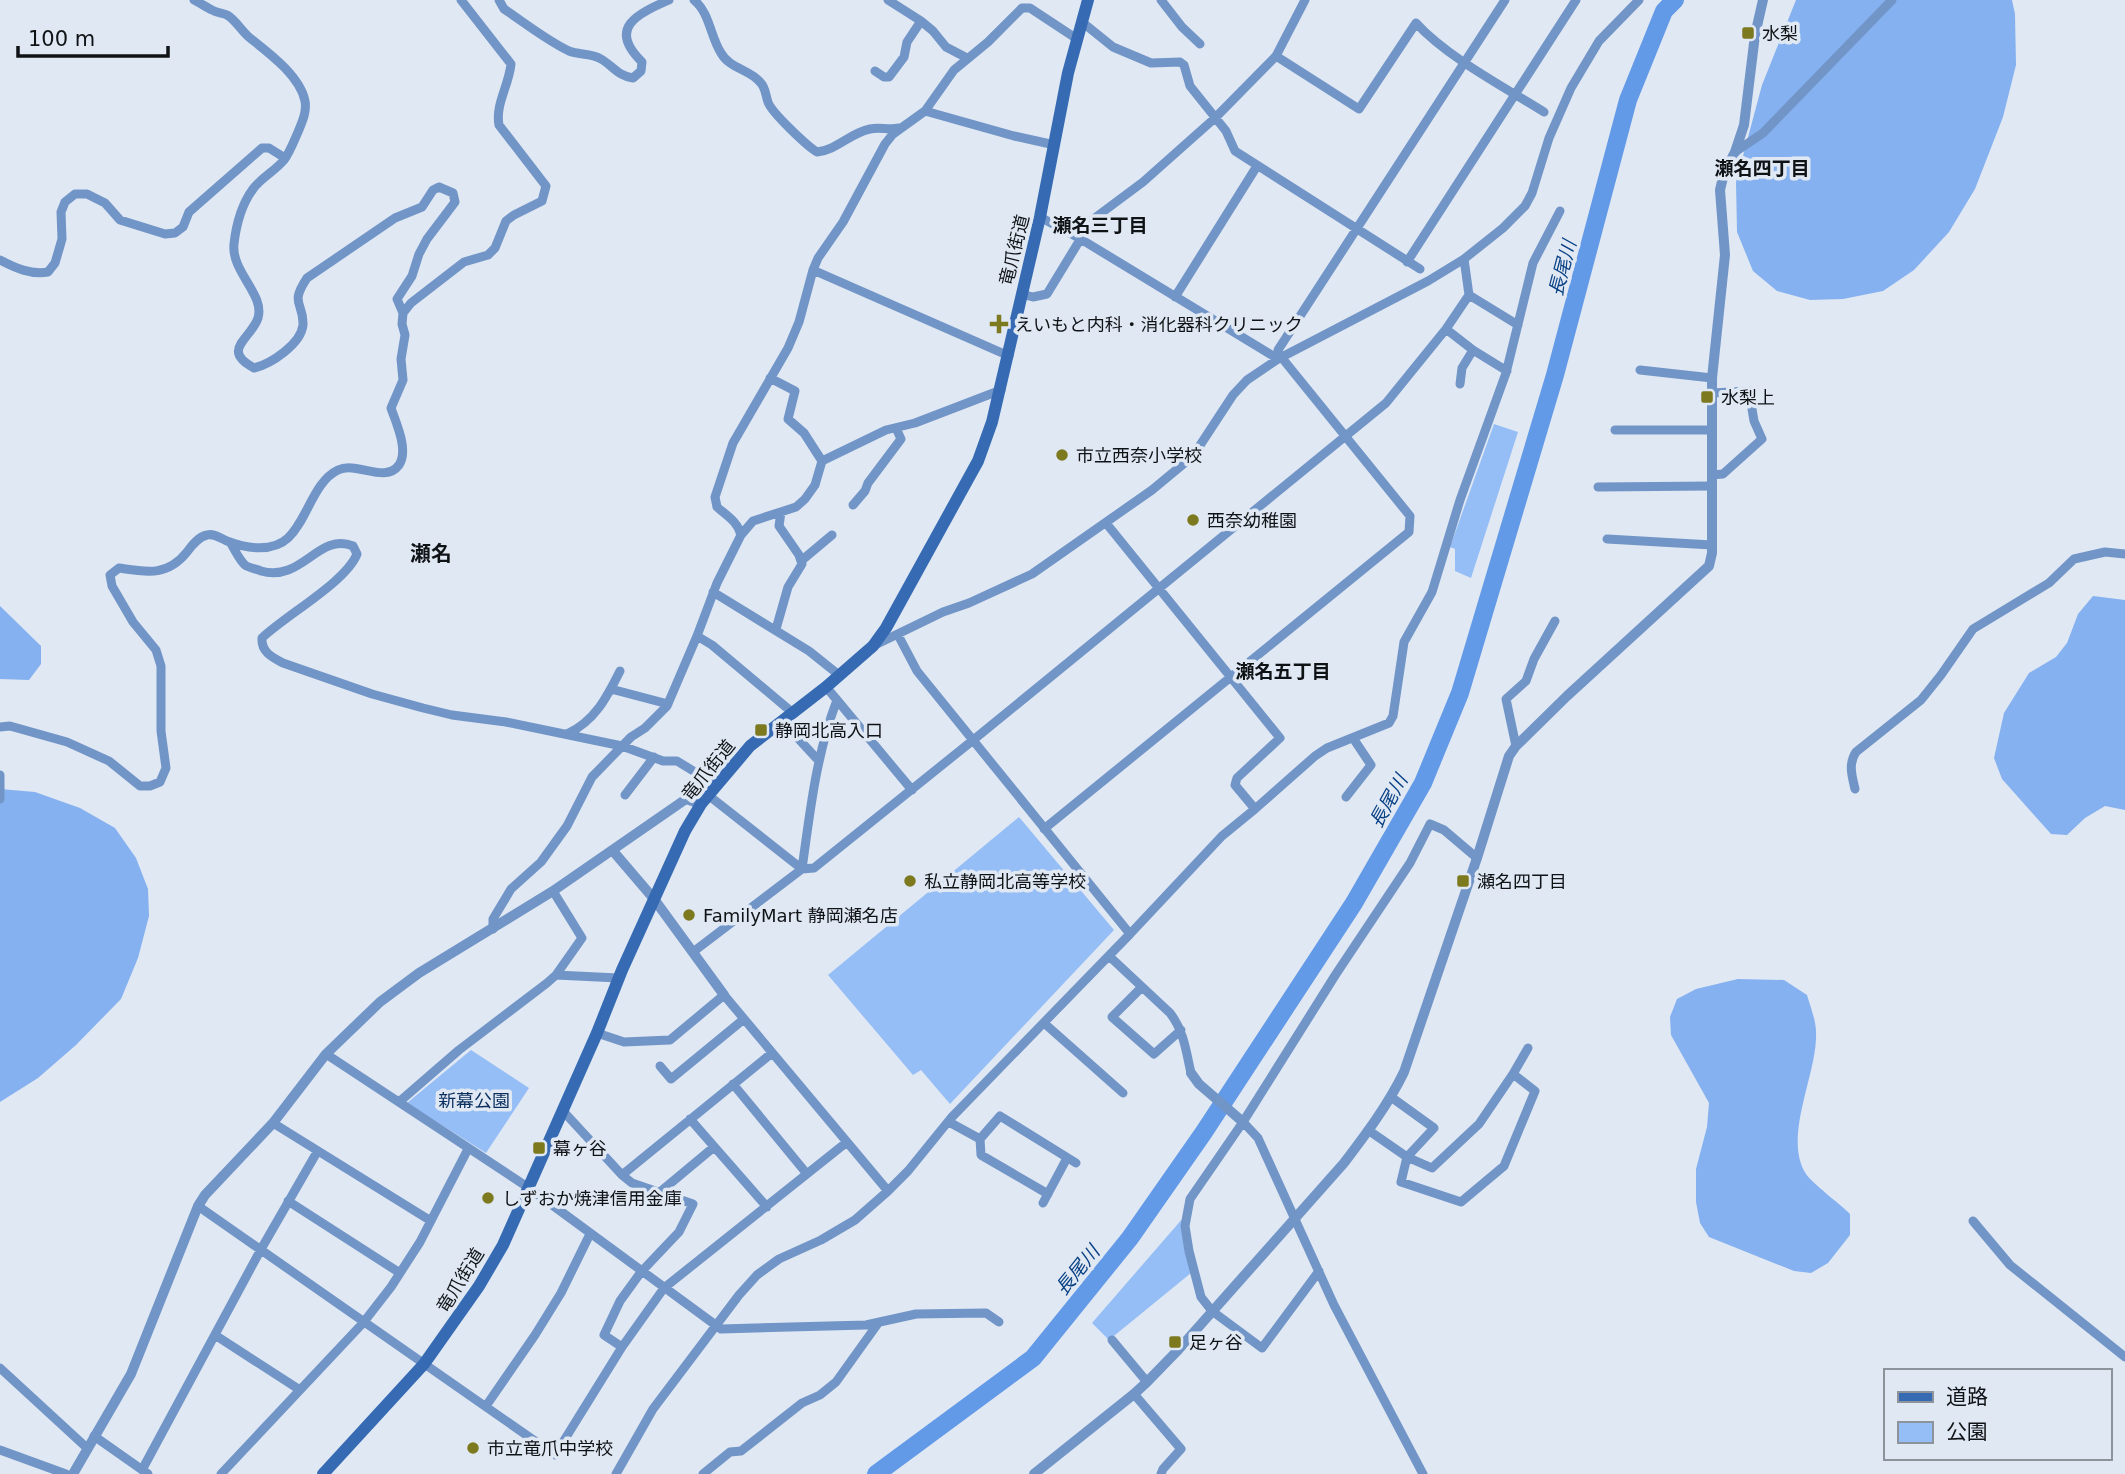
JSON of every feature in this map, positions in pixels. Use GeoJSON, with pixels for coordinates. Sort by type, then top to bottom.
{"type":"FeatureCollection","features":[{"type":"Feature","properties":{"kind":"main road","name":"竜爪街道"},"geometry":{"type":"LineString","coordinates":[[323,1474],[424,1364],[479,1286],[503,1245],[597,1033],[618,978],[685,831],[709,795],[750,746],[826,687],[873,646],[886,628],[978,461],[1001,390],[1040,217],[1068,73],[1088,0]]}},
{"type":"Feature","properties":{"kind":"street"},"geometry":{"type":"LineString","coordinates":[[0,727],[10,726],[67,742],[110,761],[140,786],[160,782],[166,768],[161,731],[160,666],[156,650],[133,622],[111,586],[110,575],[119,568],[150,573],[171,567],[205,535],[261,548],[273,547],[286,540],[299,525],[329,476],[340,469],[352,467],[383,473],[396,468],[401,462],[403,452],[391,408],[403,380],[401,359],[405,335],[403,313],[397,299],[412,276],[427,240],[455,202],[453,193],[439,187],[433,190],[422,207],[395,218],[307,278],[299,289],[297,302],[303,323],[301,335],[293,345],[263,366],[254,368],[243,362],[238,354],[240,343],[258,318],[258,306],[253,292],[239,270],[234,257],[234,244],[245,203],[254,188],[285,158],[305,115],[305,100],[295,80],[285,68],[243,33],[228,15],[194,0]]}},
{"type":"Feature","properties":{"kind":"street"},"geometry":{"type":"LineString","coordinates":[[403,313],[411,303],[464,262],[488,255],[495,248],[506,221],[542,201],[545,195],[546,186],[499,125],[497,115],[511,64],[461,0]]}},
{"type":"Feature","properties":{"kind":"street"},"geometry":{"type":"LineString","coordinates":[[499,0],[504,9],[562,47],[573,53],[598,57],[616,72],[633,78],[641,71],[642,62],[627,41],[628,29],[633,19],[641,12],[669,0]]}},
{"type":"Feature","properties":{"kind":"street"},"geometry":{"type":"LineString","coordinates":[[694,0],[704,11],[726,61],[760,82],[767,92],[768,103],[783,124],[817,152],[828,151],[854,135],[871,129],[904,127]]}},
{"type":"Feature","properties":{"kind":"street"},"geometry":{"type":"LineString","coordinates":[[887,0],[921,21],[946,47],[967,58]]}},
{"type":"Feature","properties":{"kind":"street"},"geometry":{"type":"LineString","coordinates":[[1161,0],[1182,27],[1200,44]]}},
{"type":"Feature","properties":{"kind":"street"},"geometry":{"type":"LineString","coordinates":[[1021,294],[1033,297],[1047,294],[1092,220],[1143,182],[1215,117],[1276,56],[1305,0]]}},
{"type":"Feature","properties":{"kind":"street"},"geometry":{"type":"LineString","coordinates":[[1280,359],[1278,350],[1505,0]]}},
{"type":"Feature","properties":{"kind":"street"},"geometry":{"type":"LineString","coordinates":[[1407,262],[1576,0]]}},
{"type":"Feature","properties":{"kind":"street"},"geometry":{"type":"LineString","coordinates":[[873,646],[1032,573],[1152,490],[1193,456],[1233,395],[1247,380],[1280,359],[1428,281],[1464,259],[1503,228],[1525,206],[1532,193],[1549,138],[1571,88],[1599,41],[1639,0]]}},
{"type":"Feature","properties":{"kind":"street"},"geometry":{"type":"LineString","coordinates":[[1034,1474],[1147,1382],[1343,1163],[1368,1130],[1391,1097],[1404,1072],[1509,756],[1567,696],[1709,566],[1712,545],[1712,378],[1725,255],[1720,190],[1724,173],[1744,125],[1755,35],[1763,0]]}},
{"type":"Feature","properties":{"kind":"street"},"geometry":{"type":"LineString","coordinates":[[1735,152],[1763,132],[1892,0]]}},
{"type":"Feature","properties":{"kind":"street"},"geometry":{"type":"LineString","coordinates":[[741,536],[739,527],[717,507],[715,497],[733,443],[788,348],[799,322],[818,258],[843,222],[880,152],[893,134],[925,111],[954,70],[988,42],[1021,8],[1030,8],[1077,39]]}},
{"type":"Feature","properties":{"kind":"street"},"geometry":{"type":"LineString","coordinates":[[875,71],[889,77],[904,57],[906,42],[921,21]]}},
{"type":"Feature","properties":{"kind":"street"},"geometry":{"type":"LineString","coordinates":[[1082,22],[1113,47],[1151,63],[1180,62],[1184,65],[1190,86],[1226,131],[1235,151],[1420,269]]}},
{"type":"Feature","properties":{"kind":"street"},"geometry":{"type":"LineString","coordinates":[[1276,56],[1359,109],[1416,23],[1465,62],[1544,112]]}},
{"type":"Feature","properties":{"kind":"street"},"geometry":{"type":"LineString","coordinates":[[925,111],[1055,145]]}},
{"type":"Feature","properties":{"kind":"street"},"geometry":{"type":"LineString","coordinates":[[0,260],[37,274],[48,272],[55,262],[62,239],[61,212],[65,202],[75,194],[87,194],[105,203],[120,220],[164,234],[175,233],[183,227],[189,212],[262,148],[269,148],[285,158]]}},
{"type":"Feature","properties":{"kind":"street"},"geometry":{"type":"LineString","coordinates":[[1175,297],[1257,166]]}},
{"type":"Feature","properties":{"kind":"street"},"geometry":{"type":"LineString","coordinates":[[616,1474],[653,1409],[757,1275],[779,1259],[821,1240],[855,1220],[888,1191],[949,1122],[1223,836],[1315,756],[1327,748],[1389,723],[1393,716],[1404,642],[1432,592],[1460,500],[1507,371],[1533,263],[1560,211]]}},
{"type":"Feature","properties":{"kind":"street"},"geometry":{"type":"LineString","coordinates":[[1040,217],[1280,359],[1410,516],[1409,532],[1044,829]]}},
{"type":"Feature","properties":{"kind":"street"},"geometry":{"type":"LineString","coordinates":[[693,952],[802,869],[814,868],[1386,403],[1446,329],[1469,295],[1464,259]]}},
{"type":"Feature","properties":{"kind":"street"},"geometry":{"type":"LineString","coordinates":[[813,270],[1009,356]]}},
{"type":"Feature","properties":{"kind":"street"},"geometry":{"type":"LineString","coordinates":[[1469,295],[1518,325]]}},
{"type":"Feature","properties":{"kind":"street"},"geometry":{"type":"LineString","coordinates":[[1446,329],[1507,371]]}},
{"type":"Feature","properties":{"kind":"street"},"geometry":{"type":"LineString","coordinates":[[1460,384],[1462,368],[1474,350]]}},
{"type":"Feature","properties":{"kind":"street"},"geometry":{"type":"LineString","coordinates":[[1640,370],[1712,378]]}},
{"type":"Feature","properties":{"kind":"street"},"geometry":{"type":"LineString","coordinates":[[770,378],[795,391],[788,419],[804,433],[822,461]]}},
{"type":"Feature","properties":{"kind":"street"},"geometry":{"type":"LineString","coordinates":[[492,929],[493,919],[511,889],[541,862],[567,826],[592,777],[631,737],[657,718],[668,704],[713,592],[741,536],[753,521],[796,507],[815,485],[822,461],[886,430],[915,423],[1001,390]]}},
{"type":"Feature","properties":{"kind":"street"},"geometry":{"type":"LineString","coordinates":[[1598,487],[1712,480],[1723,474],[1762,439],[1754,421],[1749,391],[1712,393]]}},
{"type":"Feature","properties":{"kind":"street"},"geometry":{"type":"LineString","coordinates":[[853,505],[901,439],[896,428]]}},
{"type":"Feature","properties":{"kind":"street"},"geometry":{"type":"LineString","coordinates":[[1615,430],[1712,430]]}},
{"type":"Feature","properties":{"kind":"street"},"geometry":{"type":"LineString","coordinates":[[776,629],[788,587],[802,564],[779,526],[780,512]]}},
{"type":"Feature","properties":{"kind":"street"},"geometry":{"type":"LineString","coordinates":[[1106,523],[1280,738],[1237,778],[1235,785],[1255,809]]}},
{"type":"Feature","properties":{"kind":"street"},"geometry":{"type":"LineString","coordinates":[[801,561],[832,535]]}},
{"type":"Feature","properties":{"kind":"street"},"geometry":{"type":"LineString","coordinates":[[1607,539],[1712,545]]}},
{"type":"Feature","properties":{"kind":"street"},"geometry":{"type":"LineString","coordinates":[[229,542],[245,565],[265,572],[278,573],[295,569],[335,543],[344,542],[354,546],[357,554],[353,564],[262,638],[264,649],[270,656],[372,694],[424,708],[567,734],[622,746],[663,761],[677,761],[709,795],[802,869]]}},
{"type":"Feature","properties":{"kind":"street"},"geometry":{"type":"LineString","coordinates":[[1855,789],[1850,769],[1856,752],[1921,700],[1973,629],[2049,583],[2074,559],[2105,552],[2125,554]]}},
{"type":"Feature","properties":{"kind":"street"},"geometry":{"type":"LineString","coordinates":[[713,592],[776,629],[839,675]]}},
{"type":"Feature","properties":{"kind":"street"},"geometry":{"type":"LineString","coordinates":[[1516,746],[1506,698],[1526,681],[1534,659],[1555,621]]}},
{"type":"Feature","properties":{"kind":"street"},"geometry":{"type":"LineString","coordinates":[[898,635],[917,671],[1129,933]]}},
{"type":"Feature","properties":{"kind":"street"},"geometry":{"type":"LineString","coordinates":[[697,636],[712,645],[788,717],[818,760]]}},
{"type":"Feature","properties":{"kind":"street"},"geometry":{"type":"LineString","coordinates":[[567,734],[586,723],[600,708],[620,671]]}},
{"type":"Feature","properties":{"kind":"street"},"geometry":{"type":"LineString","coordinates":[[826,687],[912,790]]}},
{"type":"Feature","properties":{"kind":"street"},"geometry":{"type":"LineString","coordinates":[[611,689],[668,704]]}},
{"type":"Feature","properties":{"kind":"street"},"geometry":{"type":"LineString","coordinates":[[802,869],[818,760],[837,700]]}},
{"type":"Feature","properties":{"kind":"street"},"geometry":{"type":"LineString","coordinates":[[1346,797],[1371,765],[1353,737]]}},
{"type":"Feature","properties":{"kind":"street"},"geometry":{"type":"LineString","coordinates":[[625,795],[654,757]]}},
{"type":"Feature","properties":{"kind":"street"},"geometry":{"type":"LineString","coordinates":[[0,775],[0,799]]}},
{"type":"Feature","properties":{"kind":"street"},"geometry":{"type":"LineString","coordinates":[[73,1474],[131,1374],[198,1206],[205,1195],[273,1123],[326,1054],[380,1002],[419,973],[553,891],[686,799],[709,795]]}},
{"type":"Feature","properties":{"kind":"street"},"geometry":{"type":"LineString","coordinates":[[1319,1270],[1262,1348],[1212,1311],[1201,1297],[1185,1226],[1190,1199],[1410,863],[1430,824],[1444,830],[1477,858]]}},
{"type":"Feature","properties":{"kind":"street"},"geometry":{"type":"LineString","coordinates":[[613,850],[654,899],[724,995],[888,1191]]}},
{"type":"Feature","properties":{"kind":"street"},"geometry":{"type":"LineString","coordinates":[[399,1102],[556,975],[582,938],[553,891]]}},
{"type":"Feature","properties":{"kind":"street"},"geometry":{"type":"LineString","coordinates":[[1109,956],[1170,1013],[1181,1030],[1191,1073],[1199,1084],[1258,1138],[1346,1327],[1423,1474]]}},
{"type":"Feature","properties":{"kind":"street"},"geometry":{"type":"LineString","coordinates":[[556,975],[618,978]]}},
{"type":"Feature","properties":{"kind":"street"},"geometry":{"type":"LineString","coordinates":[[1142,987],[1112,1017],[1154,1054],[1181,1030]]}},
{"type":"Feature","properties":{"kind":"street"},"geometry":{"type":"LineString","coordinates":[[597,1033],[624,1042],[670,1040],[724,995]]}},
{"type":"Feature","properties":{"kind":"street"},"geometry":{"type":"LineString","coordinates":[[660,1066],[671,1079],[744,1019]]}},
{"type":"Feature","properties":{"kind":"street"},"geometry":{"type":"LineString","coordinates":[[1044,1023],[1123,1093]]}},
{"type":"Feature","properties":{"kind":"street"},"geometry":{"type":"LineString","coordinates":[[1368,1130],[1407,1157],[1432,1168],[1479,1124],[1528,1048]]}},
{"type":"Feature","properties":{"kind":"street"},"geometry":{"type":"LineString","coordinates":[[622,1175],[772,1053]]}},
{"type":"Feature","properties":{"kind":"street"},"geometry":{"type":"LineString","coordinates":[[326,1054],[529,1188],[721,1329],[866,1325],[916,1314],[986,1313],[999,1322]]}},
{"type":"Feature","properties":{"kind":"street"},"geometry":{"type":"LineString","coordinates":[[1391,1097],[1434,1128],[1407,1157],[1401,1182],[1461,1202],[1504,1166],[1535,1091],[1513,1073]]}},
{"type":"Feature","properties":{"kind":"street"},"geometry":{"type":"LineString","coordinates":[[733,1084],[807,1174]]}},
{"type":"Feature","properties":{"kind":"street"},"geometry":{"type":"LineString","coordinates":[[563,1111],[632,1183],[693,1204],[679,1232],[641,1272],[620,1301],[604,1335],[622,1347]]}},
{"type":"Feature","properties":{"kind":"street"},"geometry":{"type":"LineString","coordinates":[[1048,1194],[981,1155],[980,1139],[1000,1116],[1076,1163]]}},
{"type":"Feature","properties":{"kind":"street"},"geometry":{"type":"LineString","coordinates":[[690,1119],[767,1207]]}},
{"type":"Feature","properties":{"kind":"street"},"geometry":{"type":"LineString","coordinates":[[949,1122],[980,1139]]}},
{"type":"Feature","properties":{"kind":"street"},"geometry":{"type":"LineString","coordinates":[[273,1123],[431,1221]]}},
{"type":"Feature","properties":{"kind":"street"},"geometry":{"type":"LineString","coordinates":[[198,1206],[555,1455],[622,1347],[664,1288],[847,1142]]}},
{"type":"Feature","properties":{"kind":"street"},"geometry":{"type":"LineString","coordinates":[[660,1192],[714,1147]]}},
{"type":"Feature","properties":{"kind":"street"},"geometry":{"type":"LineString","coordinates":[[221,1474],[363,1323],[400,1273],[431,1221],[468,1149]]}},
{"type":"Feature","properties":{"kind":"street"},"geometry":{"type":"LineString","coordinates":[[94,1436],[145,1472],[260,1251],[317,1152]]}},
{"type":"Feature","properties":{"kind":"street"},"geometry":{"type":"LineString","coordinates":[[1043,1203],[1067,1158]]}},
{"type":"Feature","properties":{"kind":"street"},"geometry":{"type":"LineString","coordinates":[[288,1201],[400,1273]]}},
{"type":"Feature","properties":{"kind":"street"},"geometry":{"type":"LineString","coordinates":[[1973,1220],[2010,1265],[2125,1357]]}},
{"type":"Feature","properties":{"kind":"street"},"geometry":{"type":"LineString","coordinates":[[486,1406],[561,1293],[590,1234]]}},
{"type":"Feature","properties":{"kind":"street"},"geometry":{"type":"LineString","coordinates":[[704,1474],[730,1452],[741,1451],[802,1403],[828,1389],[879,1322]]}},
{"type":"Feature","properties":{"kind":"street"},"geometry":{"type":"LineString","coordinates":[[215,1335],[300,1390]]}},
{"type":"Feature","properties":{"kind":"street"},"geometry":{"type":"LineString","coordinates":[[1112,1340],[1147,1382]]}},
{"type":"Feature","properties":{"kind":"street"},"geometry":{"type":"LineString","coordinates":[[0,1368],[87,1448]]}},
{"type":"Feature","properties":{"kind":"street"},"geometry":{"type":"LineString","coordinates":[[1134,1394],[1181,1449],[1161,1474]]}},
{"type":"Feature","properties":{"kind":"street"},"geometry":{"type":"LineString","coordinates":[[0,1450],[66,1474]]}},
{"type":"Feature","properties":{"kind":"green space"},"geometry":{"type":"Polygon","coordinates":[[[1494,424],[1518,432],[1471,578],[1455,571],[1455,549],[1450,547],[1494,424]]]}},
{"type":"Feature","properties":{"kind":"green space"},"geometry":{"type":"Polygon","coordinates":[[[1019,817],[1114,930],[950,1104],[921,1070],[913,1075],[828,975],[1019,817]]]}},
{"type":"Feature","properties":{"kind":"green space","name":"新幕公園"},"geometry":{"type":"Polygon","coordinates":[[[471,1050],[529,1088],[486,1153],[407,1103],[471,1050]]]}},
{"type":"Feature","properties":{"kind":"green space"},"geometry":{"type":"Polygon","coordinates":[[[1183,1218],[1191,1273],[1109,1340],[1092,1323],[1183,1218]]]}},
{"type":"Feature","properties":{"kind":"shaded area"},"geometry":{"type":"Polygon","coordinates":[[[1796,0],[2012,0],[2015,14],[2016,65],[2003,117],[1975,189],[1949,232],[1914,270],[1883,291],[1843,299],[1810,300],[1777,291],[1753,271],[1737,232],[1736,182],[1762,85],[1796,0]]]}},
{"type":"Feature","properties":{"kind":"shaded area"},"geometry":{"type":"Polygon","coordinates":[[[2093,596],[2125,600],[2125,810],[2105,806],[2085,818],[2067,835],[2051,834],[2002,779],[1994,758],[2004,713],[2029,673],[2056,657],[2067,643],[2078,614],[2093,596]]]}},
{"type":"Feature","properties":{"kind":"shaded area"},"geometry":{"type":"Polygon","coordinates":[[[0,606],[41,646],[41,664],[29,680],[0,679],[0,606]]]}},
{"type":"Feature","properties":{"kind":"shaded area"},"geometry":{"type":"Polygon","coordinates":[[[0,789],[35,792],[80,808],[115,828],[136,858],[148,889],[149,916],[138,958],[121,999],[76,1045],[38,1078],[0,1102],[0,789]]]}},
{"type":"Feature","properties":{"kind":"shaded area"},"geometry":{"type":"Polygon","coordinates":[[[1738,979],[1784,980],[1807,995],[1814,1018],[1815,1048],[1799,1124],[1800,1159],[1809,1178],[1850,1214],[1850,1235],[1828,1263],[1811,1273],[1794,1271],[1709,1237],[1700,1223],[1696,1202],[1696,1169],[1707,1127],[1709,1103],[1671,1035],[1670,1017],[1677,999],[1696,989],[1738,979]]]}},
{"type":"Feature","properties":{"kind":"waterway","name":"長尾川"},"geometry":{"type":"LineString","coordinates":[[876,1474],[1033,1358],[1130,1238],[1204,1132],[1354,903],[1423,783],[1460,693],[1555,375],[1628,100],[1664,11],[1675,0]]}},
{"type":"Feature","properties":{"kind":"place","name":"水梨"},"geometry":{"type":"Point","coordinates":[1748,33]}},
{"type":"Feature","properties":{"kind":"place","name":"えいもと内科・消化器科クリニック"},"geometry":{"type":"Point","coordinates":[999,324]}},
{"type":"Feature","properties":{"kind":"place","name":"水梨上"},"geometry":{"type":"Point","coordinates":[1707,397]}},
{"type":"Feature","properties":{"kind":"place","name":"市立西奈小学校"},"geometry":{"type":"Point","coordinates":[1062,455]}},
{"type":"Feature","properties":{"kind":"place","name":"西奈幼稚園"},"geometry":{"type":"Point","coordinates":[1193,520]}},
{"type":"Feature","properties":{"kind":"place","name":"静岡北高入口"},"geometry":{"type":"Point","coordinates":[761,730]}},
{"type":"Feature","properties":{"kind":"place","name":"私立静岡北高等学校"},"geometry":{"type":"Point","coordinates":[910,881]}},
{"type":"Feature","properties":{"kind":"place","name":"瀬名四丁目"},"geometry":{"type":"Point","coordinates":[1463,881]}},
{"type":"Feature","properties":{"kind":"place","name":"FamilyMart 静岡瀬名店"},"geometry":{"type":"Point","coordinates":[689,915]}},
{"type":"Feature","properties":{"kind":"place","name":"幕ヶ谷"},"geometry":{"type":"Point","coordinates":[539,1148]}},
{"type":"Feature","properties":{"kind":"place","name":"しずおか焼津信用金庫"},"geometry":{"type":"Point","coordinates":[488,1198]}},
{"type":"Feature","properties":{"kind":"place","name":"足ヶ谷"},"geometry":{"type":"Point","coordinates":[1175,1342]}},
{"type":"Feature","properties":{"kind":"place","name":"市立竜爪中学校"},"geometry":{"type":"Point","coordinates":[473,1448]}},
{"type":"Feature","properties":{"kind":"district","name":"瀬名四丁目"},"geometry":{"type":"Point","coordinates":[1762,168]}},
{"type":"Feature","properties":{"kind":"district","name":"瀬名三丁目"},"geometry":{"type":"Point","coordinates":[1100,225]}},
{"type":"Feature","properties":{"kind":"district","name":"瀬名"},"geometry":{"type":"Point","coordinates":[431,554]}},
{"type":"Feature","properties":{"kind":"district","name":"瀬名五丁目"},"geometry":{"type":"Point","coordinates":[1283,671]}}]}
